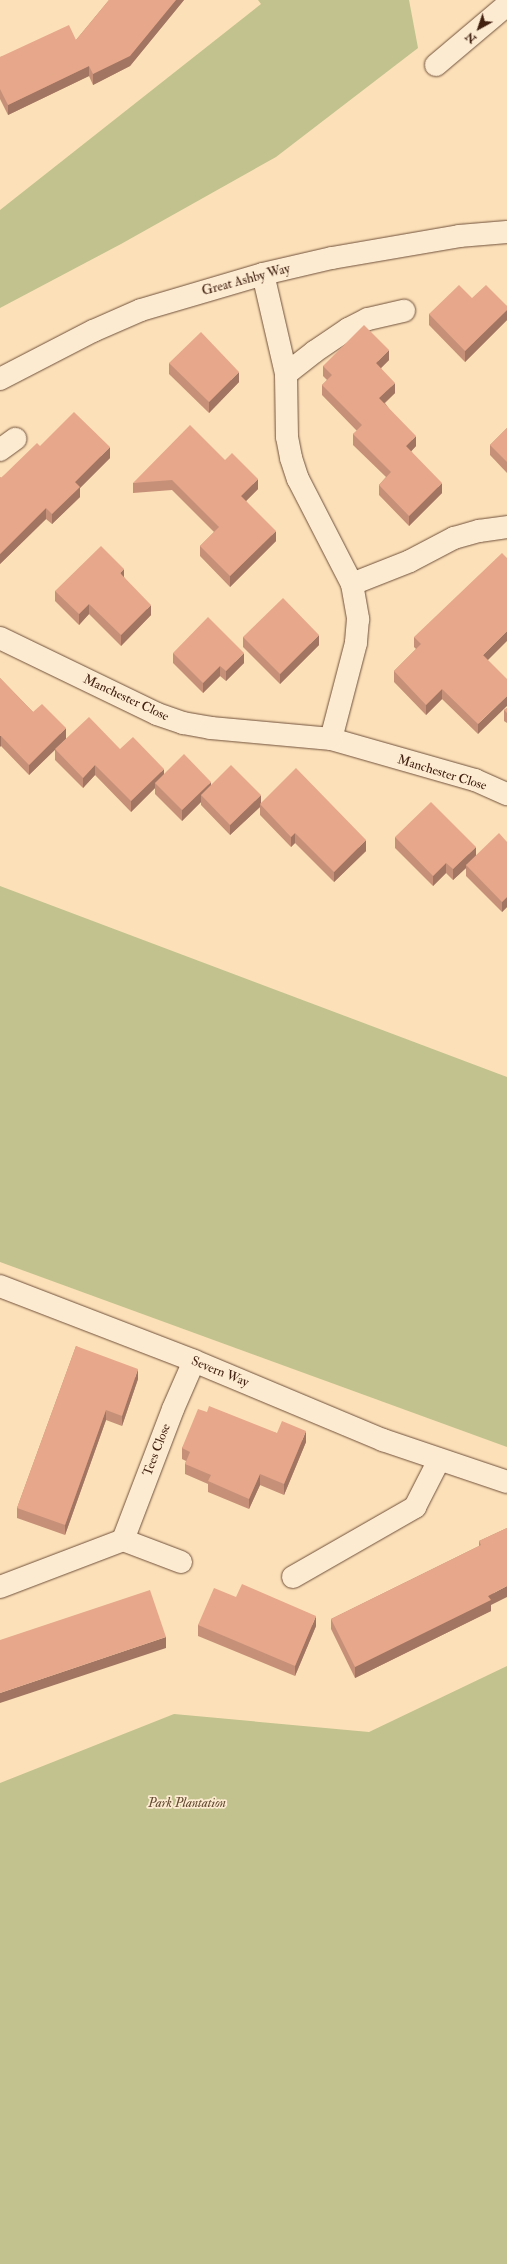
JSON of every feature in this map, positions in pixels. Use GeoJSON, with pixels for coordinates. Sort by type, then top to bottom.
{"type":"FeatureCollection","features":[{"type":"Feature","properties":{"kind":"street"},"geometry":{"type":"LineString","coordinates":[[436,65],[507,5]]}},
{"type":"Feature","properties":{"kind":"street","name":"Great Ashby Way"},"geometry":{"type":"LineString","coordinates":[[0,379],[93,331],[141,310],[263,274],[332,258],[459,236],[507,232]]}},
{"type":"Feature","properties":{"kind":"street"},"geometry":{"type":"LineString","coordinates":[[263,274],[286,374],[287,437],[291,458],[298,479],[352,584],[358,619],[356,643],[331,739]]}},
{"type":"Feature","properties":{"kind":"street"},"geometry":{"type":"LineString","coordinates":[[286,374],[314,352],[348,329],[368,319],[404,311]]}},
{"type":"Feature","properties":{"kind":"street"},"geometry":{"type":"LineString","coordinates":[[352,584],[410,561],[454,538],[479,531],[507,527]]}},
{"type":"Feature","properties":{"kind":"street","name":"Manchester Close"},"geometry":{"type":"LineString","coordinates":[[0,638],[157,714],[183,723],[211,728],[331,739],[475,780],[507,794]]}},
{"type":"Feature","properties":{"kind":"street","name":"Severn Way"},"geometry":{"type":"LineString","coordinates":[[0,1286],[194,1361],[383,1440],[473,1472],[507,1482]]}},
{"type":"Feature","properties":{"kind":"street","name":"Tees Close"},"geometry":{"type":"LineString","coordinates":[[123,1540],[173,1409],[194,1361]]}},
{"type":"Feature","properties":{"kind":"street"},"geometry":{"type":"LineString","coordinates":[[293,1578],[415,1507],[439,1460]]}},
{"type":"Feature","properties":{"kind":"street"},"geometry":{"type":"LineString","coordinates":[[0,1587],[123,1540],[180,1562]]}},
{"type":"Feature","properties":{"kind":"green space"},"geometry":{"type":"Polygon","coordinates":[[[258,0],[409,0],[418,48],[276,157],[121,244],[0,308],[0,210],[261,4],[258,0]]]}},
{"type":"Feature","properties":{"kind":"green space"},"geometry":{"type":"Polygon","coordinates":[[[0,886],[507,1077],[507,1447],[0,1262],[0,886]]]}},
{"type":"Feature","properties":{"kind":"green space","name":"Park Plantation"},"geometry":{"type":"Polygon","coordinates":[[[507,1666],[507,2264],[0,2264],[0,1783],[174,1714],[369,1732],[507,1666]]]}},
{"type":"Feature","properties":{"kind":"building"},"geometry":{"type":"Polygon","coordinates":[[[109,0],[176,0],[130,56],[93,74],[89,66],[8,105],[0,89],[0,57],[69,25],[76,40],[109,0]]]}},
{"type":"Feature","properties":{"kind":"building"},"geometry":{"type":"Polygon","coordinates":[[[459,285],[472,298],[486,285],[507,306],[507,310],[465,351],[429,314],[459,285]]]}},
{"type":"Feature","properties":{"kind":"building"},"geometry":{"type":"Polygon","coordinates":[[[364,325],[389,350],[376,363],[395,383],[379,398],[416,436],[406,446],[442,483],[409,516],[379,485],[391,472],[353,434],[362,425],[322,385],[332,375],[323,366],[364,325]]]}},
{"type":"Feature","properties":{"kind":"building"},"geometry":{"type":"Polygon","coordinates":[[[201,332],[239,372],[209,402],[169,363],[201,332]]]}},
{"type":"Feature","properties":{"kind":"building"},"geometry":{"type":"Polygon","coordinates":[[[74,412],[110,447],[75,482],[80,487],[52,514],[46,508],[0,554],[0,477],[1,478],[37,443],[40,446],[74,412]]]}},
{"type":"Feature","properties":{"kind":"building"},"geometry":{"type":"Polygon","coordinates":[[[190,425],[225,460],[232,453],[258,479],[241,496],[276,531],[230,576],[200,546],[219,527],[172,480],[133,483],[190,425]]]}},
{"type":"Feature","properties":{"kind":"building"},"geometry":{"type":"Polygon","coordinates":[[[507,428],[507,462],[490,445],[507,428]]]}},
{"type":"Feature","properties":{"kind":"building"},"geometry":{"type":"Polygon","coordinates":[[[101,546],[124,569],[120,573],[151,605],[121,635],[89,604],[79,614],[55,591],[101,546]]]}},
{"type":"Feature","properties":{"kind":"building"},"geometry":{"type":"Polygon","coordinates":[[[502,553],[507,558],[507,631],[483,655],[507,679],[507,696],[478,724],[442,689],[426,705],[394,671],[421,644],[414,637],[502,553]]]}},
{"type":"Feature","properties":{"kind":"building"},"geometry":{"type":"Polygon","coordinates":[[[283,598],[319,635],[280,674],[243,637],[283,598]]]}},
{"type":"Feature","properties":{"kind":"building"},"geometry":{"type":"Polygon","coordinates":[[[208,617],[244,653],[226,671],[220,666],[203,683],[173,653],[208,617]]]}},
{"type":"Feature","properties":{"kind":"building"},"geometry":{"type":"Polygon","coordinates":[[[0,678],[33,712],[42,704],[66,728],[29,765],[0,736],[0,678]]]}},
{"type":"Feature","properties":{"kind":"building"},"geometry":{"type":"Polygon","coordinates":[[[89,717],[120,749],[133,737],[164,769],[131,801],[95,765],[83,778],[55,749],[89,717]]]}},
{"type":"Feature","properties":{"kind":"building"},"geometry":{"type":"Polygon","coordinates":[[[184,754],[211,782],[182,810],[155,783],[184,754]]]}},
{"type":"Feature","properties":{"kind":"building"},"geometry":{"type":"Polygon","coordinates":[[[231,765],[261,795],[230,825],[201,795],[231,765]]]}},
{"type":"Feature","properties":{"kind":"building"},"geometry":{"type":"Polygon","coordinates":[[[296,768],[366,840],[334,872],[295,833],[291,837],[260,804],[296,768]]]}},
{"type":"Feature","properties":{"kind":"building"},"geometry":{"type":"Polygon","coordinates":[[[431,802],[476,847],[453,869],[446,863],[433,876],[395,837],[431,802]]]}},
{"type":"Feature","properties":{"kind":"building"},"geometry":{"type":"Polygon","coordinates":[[[499,833],[507,842],[507,897],[502,902],[466,865],[499,833]]]}},
{"type":"Feature","properties":{"kind":"building"},"geometry":{"type":"Polygon","coordinates":[[[76,1346],[138,1369],[122,1416],[106,1410],[65,1525],[17,1508],[76,1346]]]}},
{"type":"Feature","properties":{"kind":"building"},"geometry":{"type":"Polygon","coordinates":[[[209,1406],[277,1433],[282,1421],[306,1431],[284,1484],[260,1474],[249,1499],[208,1481],[211,1475],[185,1464],[190,1452],[182,1448],[198,1409],[207,1412],[209,1406]]]}},
{"type":"Feature","properties":{"kind":"building"},"geometry":{"type":"Polygon","coordinates":[[[507,1528],[507,1586],[488,1596],[491,1600],[355,1667],[331,1619],[481,1545],[479,1541],[507,1528]]]}},
{"type":"Feature","properties":{"kind":"building"},"geometry":{"type":"Polygon","coordinates":[[[242,1584],[316,1616],[295,1666],[198,1625],[214,1588],[236,1597],[242,1584]]]}},
{"type":"Feature","properties":{"kind":"building"},"geometry":{"type":"Polygon","coordinates":[[[150,1590],[166,1637],[0,1693],[0,1640],[150,1590]]]}}]}
